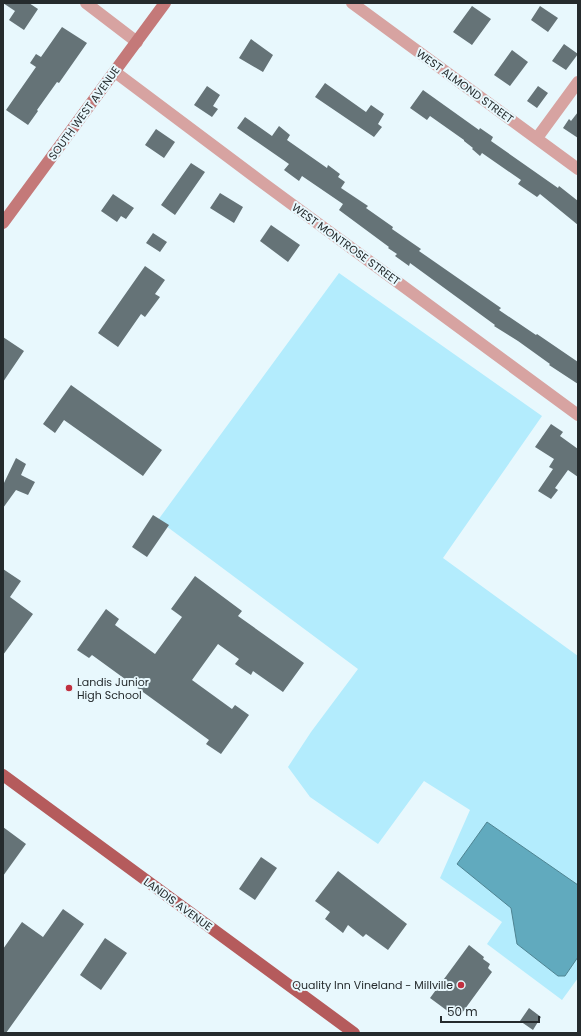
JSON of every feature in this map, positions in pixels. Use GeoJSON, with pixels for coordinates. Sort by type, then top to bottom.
{"type":"FeatureCollection","features":[{"type":"Feature","properties":{"kind":"main road","name":"LANDIS AVENUE"},"geometry":{"type":"LineString","coordinates":[[3,775],[354,1033]]}},
{"type":"Feature","properties":{"kind":"street"},"geometry":{"type":"LineString","coordinates":[[86,3],[137,42]]}},
{"type":"Feature","properties":{"kind":"street","name":"SOUTH WEST AVENUE"},"geometry":{"type":"LineString","coordinates":[[4,220],[165,3]]}},
{"type":"Feature","properties":{"kind":"street","name":"WEST ALMOND STREET"},"geometry":{"type":"LineString","coordinates":[[352,3],[578,169]]}},
{"type":"Feature","properties":{"kind":"street","name":"WEST MONTROSE STREET"},"geometry":{"type":"LineString","coordinates":[[115,72],[578,415]]}},
{"type":"Feature","properties":{"kind":"street"},"geometry":{"type":"LineString","coordinates":[[537,138],[578,82]]}},
{"type":"Feature","properties":{"kind":"shaded area"},"geometry":{"type":"Polygon","coordinates":[[[339,273],[542,416],[443,558],[578,656],[578,978],[562,1000],[487,944],[502,922],[440,878],[470,810],[424,781],[378,844],[310,797],[288,767],[311,732],[358,669],[158,520],[339,273]]]}},
{"type":"Feature","properties":{"kind":"shaded area"},"geometry":{"type":"Polygon","coordinates":[[[487,822],[578,885],[578,957],[565,976],[558,976],[517,944],[511,908],[457,864],[487,822]]]}},
{"type":"Feature","properties":{"kind":"building"},"geometry":{"type":"Polygon","coordinates":[[[3,3],[29,3],[38,9],[24,30],[9,20],[15,11],[3,3]]]}},
{"type":"Feature","properties":{"kind":"building"},"geometry":{"type":"Polygon","coordinates":[[[472,6],[491,19],[472,45],[453,32],[472,6]]]}},
{"type":"Feature","properties":{"kind":"building"},"geometry":{"type":"Polygon","coordinates":[[[540,6],[558,18],[548,32],[531,20],[540,6]]]}},
{"type":"Feature","properties":{"kind":"building"},"geometry":{"type":"Polygon","coordinates":[[[62,27],[87,43],[59,83],[57,82],[28,125],[6,110],[36,67],[30,63],[36,54],[41,57],[62,27]]]}},
{"type":"Feature","properties":{"kind":"building"},"geometry":{"type":"Polygon","coordinates":[[[251,39],[273,55],[263,72],[239,58],[251,39]]]}},
{"type":"Feature","properties":{"kind":"building"},"geometry":{"type":"Polygon","coordinates":[[[564,44],[578,54],[566,70],[552,61],[564,44]]]}},
{"type":"Feature","properties":{"kind":"building"},"geometry":{"type":"Polygon","coordinates":[[[512,50],[528,62],[510,86],[494,75],[512,50]]]}},
{"type":"Feature","properties":{"kind":"building"},"geometry":{"type":"Polygon","coordinates":[[[325,83],[366,112],[371,105],[384,114],[378,124],[382,127],[374,137],[315,97],[325,83]]]}},
{"type":"Feature","properties":{"kind":"building"},"geometry":{"type":"Polygon","coordinates":[[[207,86],[220,95],[213,106],[218,109],[212,117],[194,105],[207,86]]]}},
{"type":"Feature","properties":{"kind":"building"},"geometry":{"type":"Polygon","coordinates":[[[538,86],[548,93],[537,108],[527,101],[538,86]]]}},
{"type":"Feature","properties":{"kind":"building"},"geometry":{"type":"Polygon","coordinates":[[[423,90],[479,130],[480,128],[493,137],[491,141],[558,188],[559,186],[578,201],[578,225],[540,194],[537,197],[518,184],[521,180],[482,153],[480,156],[464,140],[430,116],[427,120],[410,108],[423,90]]]}},
{"type":"Feature","properties":{"kind":"building"},"geometry":{"type":"Polygon","coordinates":[[[578,112],[578,138],[563,128],[569,119],[571,121],[578,112]]]}},
{"type":"Feature","properties":{"kind":"building"},"geometry":{"type":"Polygon","coordinates":[[[245,117],[272,136],[279,126],[290,135],[287,140],[327,168],[328,165],[340,174],[338,177],[345,182],[341,188],[368,206],[366,208],[393,227],[392,229],[421,249],[419,251],[501,308],[499,310],[578,362],[578,384],[549,365],[550,364],[518,341],[494,326],[495,325],[410,263],[409,266],[395,256],[397,254],[388,248],[389,247],[339,210],[343,204],[302,176],[299,181],[284,170],[289,164],[237,128],[245,117]]]}},
{"type":"Feature","properties":{"kind":"building"},"geometry":{"type":"Polygon","coordinates":[[[156,129],[175,142],[164,158],[145,145],[156,129]]]}},
{"type":"Feature","properties":{"kind":"building"},"geometry":{"type":"Polygon","coordinates":[[[191,163],[205,172],[175,215],[161,205],[191,163]]]}},
{"type":"Feature","properties":{"kind":"building"},"geometry":{"type":"Polygon","coordinates":[[[220,193],[243,207],[234,223],[210,208],[220,193]]]}},
{"type":"Feature","properties":{"kind":"building"},"geometry":{"type":"Polygon","coordinates":[[[113,194],[134,208],[126,219],[121,216],[117,222],[101,211],[113,194]]]}},
{"type":"Feature","properties":{"kind":"building"},"geometry":{"type":"Polygon","coordinates":[[[271,225],[300,245],[288,262],[260,241],[271,225]]]}},
{"type":"Feature","properties":{"kind":"building"},"geometry":{"type":"Polygon","coordinates":[[[153,233],[167,242],[160,252],[146,243],[153,233]]]}},
{"type":"Feature","properties":{"kind":"building"},"geometry":{"type":"Polygon","coordinates":[[[145,266],[165,280],[155,294],[160,297],[145,317],[141,314],[118,347],[98,333],[145,266]]]}},
{"type":"Feature","properties":{"kind":"building"},"geometry":{"type":"Polygon","coordinates":[[[3,337],[24,351],[3,382],[3,337]]]}},
{"type":"Feature","properties":{"kind":"building"},"geometry":{"type":"Polygon","coordinates":[[[71,385],[162,450],[143,476],[64,420],[55,433],[43,424],[71,385]]]}},
{"type":"Feature","properties":{"kind":"building"},"geometry":{"type":"Polygon","coordinates":[[[551,424],[563,432],[560,436],[578,449],[578,477],[568,470],[555,488],[558,490],[551,499],[538,491],[553,469],[549,467],[554,459],[535,447],[551,424]]]}},
{"type":"Feature","properties":{"kind":"building"},"geometry":{"type":"Polygon","coordinates":[[[16,458],[26,464],[21,475],[35,482],[28,495],[16,490],[3,508],[3,485],[16,458]]]}},
{"type":"Feature","properties":{"kind":"building"},"geometry":{"type":"Polygon","coordinates":[[[153,515],[169,525],[147,557],[132,547],[153,515]]]}},
{"type":"Feature","properties":{"kind":"building"},"geometry":{"type":"Polygon","coordinates":[[[3,569],[21,581],[10,597],[33,614],[3,655],[3,569]]]}},
{"type":"Feature","properties":{"kind":"building"},"geometry":{"type":"Polygon","coordinates":[[[195,576],[242,611],[238,616],[304,663],[283,692],[253,671],[251,675],[235,664],[239,659],[218,644],[192,680],[232,709],[235,705],[249,715],[221,754],[206,744],[209,740],[92,655],[89,658],[77,650],[106,609],[119,619],[115,625],[155,654],[182,617],[171,609],[195,576]]]}},
{"type":"Feature","properties":{"kind":"building"},"geometry":{"type":"Polygon","coordinates":[[[3,827],[26,844],[3,876],[3,827]]]}},
{"type":"Feature","properties":{"kind":"building"},"geometry":{"type":"Polygon","coordinates":[[[261,857],[277,868],[255,900],[239,889],[261,857]]]}},
{"type":"Feature","properties":{"kind":"building"},"geometry":{"type":"Polygon","coordinates":[[[338,871],[407,924],[388,950],[366,934],[363,937],[348,925],[343,933],[325,919],[330,912],[315,901],[338,871]]]}},
{"type":"Feature","properties":{"kind":"building"},"geometry":{"type":"Polygon","coordinates":[[[63,909],[84,924],[6,1033],[3,1033],[3,949],[22,922],[43,937],[63,909]]]}},
{"type":"Feature","properties":{"kind":"building"},"geometry":{"type":"Polygon","coordinates":[[[105,938],[127,953],[101,990],[80,975],[105,938]]]}},
{"type":"Feature","properties":{"kind":"building","name":"Quality Inn Vineland - Millville"},"geometry":{"type":"Polygon","coordinates":[[[469,945],[490,964],[488,968],[492,972],[462,1013],[457,1010],[453,1015],[430,998],[469,945]]]}},
{"type":"Feature","properties":{"kind":"building"},"geometry":{"type":"Polygon","coordinates":[[[529,1008],[541,1017],[533,1030],[520,1021],[529,1008]]]}},
{"type":"Feature","properties":{"kind":"place","name":"Landis Junior High School"},"geometry":{"type":"Point","coordinates":[69,688]}},
{"type":"Feature","properties":{"kind":"place","name":"Quality Inn Vineland - Millville"},"geometry":{"type":"Point","coordinates":[461,985]}}]}
